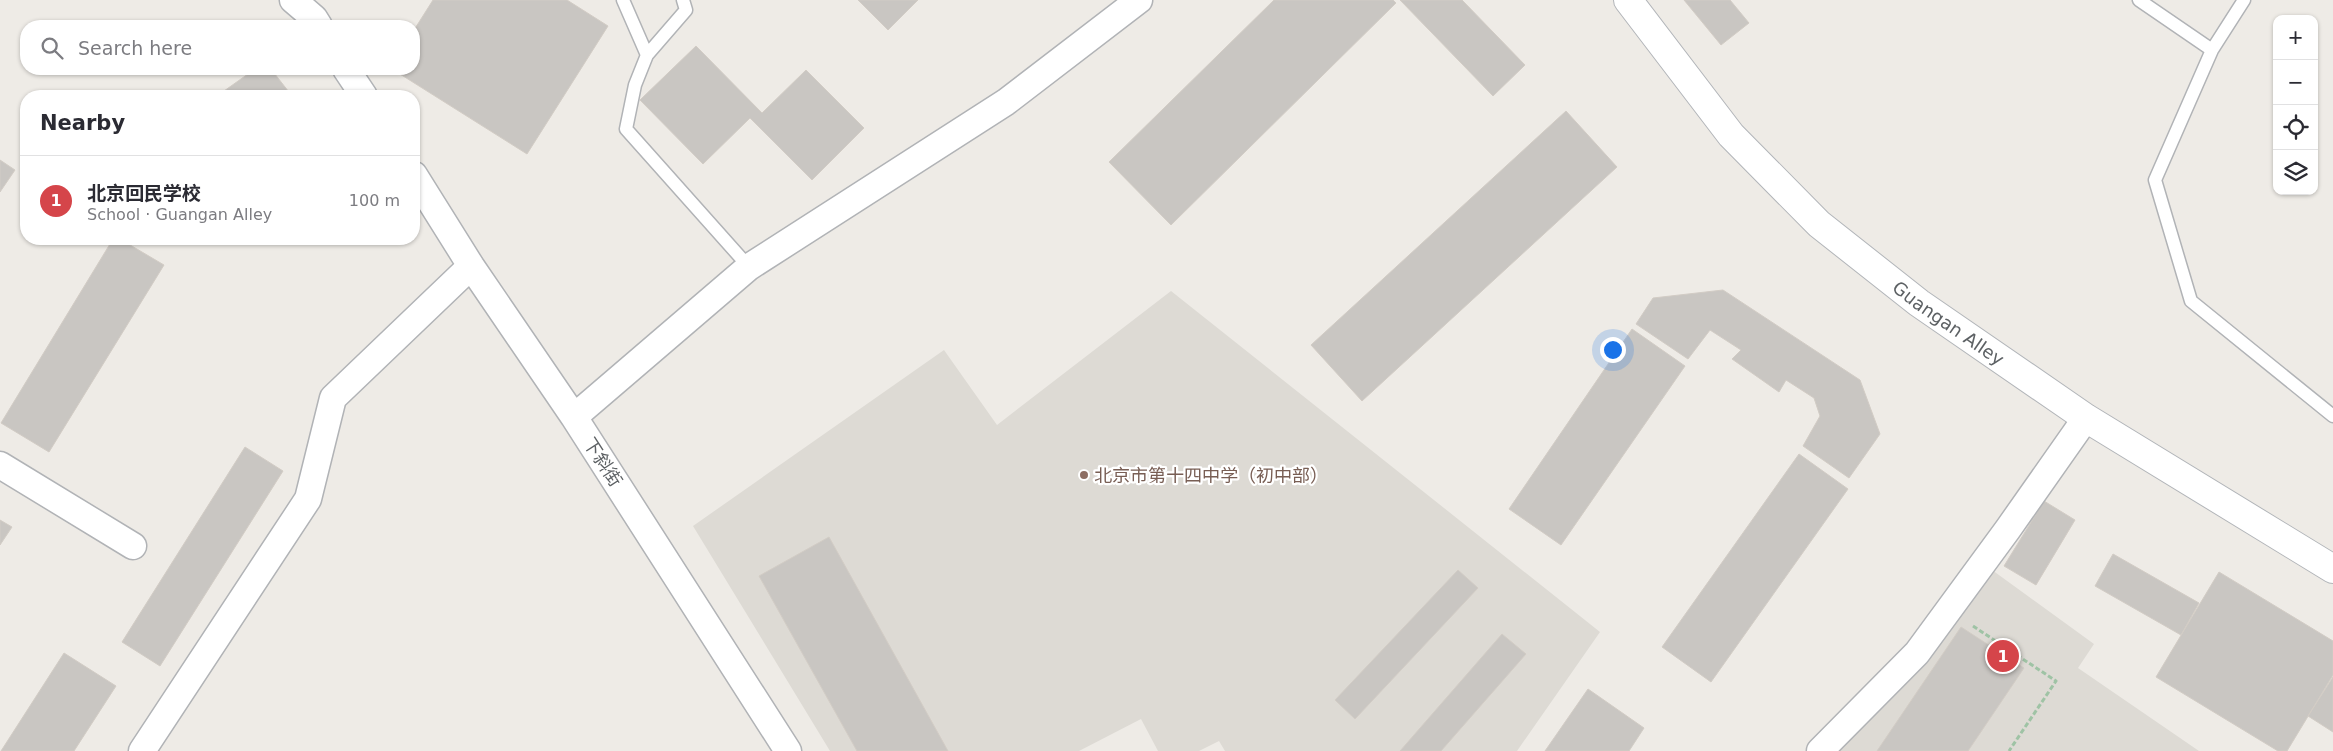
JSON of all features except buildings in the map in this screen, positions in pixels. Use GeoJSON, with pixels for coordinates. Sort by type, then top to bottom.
{"type":"FeatureCollection","features":[{"type":"Feature","properties":{"kind":"street"},"geometry":{"type":"LineString","coordinates":[[294,0],[315,20]]}},
{"type":"Feature","properties":{"kind":"street"},"geometry":{"type":"LineString","coordinates":[[574,417],[749,267],[1006,102],[1139,0]]}},
{"type":"Feature","properties":{"kind":"street","name":"Guangan Alley"},"geometry":{"type":"LineString","coordinates":[[1628,0],[1731,135],[1819,224],[1919,303],[2086,418],[2333,569]]}},
{"type":"Feature","properties":{"kind":"street"},"geometry":{"type":"LineString","coordinates":[[350,75],[360,90]]}},
{"type":"Feature","properties":{"kind":"street","name":"下斜街"},"geometry":{"type":"LineString","coordinates":[[420,184],[472,266],[574,417],[788,751]]}},
{"type":"Feature","properties":{"kind":"street"},"geometry":{"type":"LineString","coordinates":[[142,751],[308,499],[333,398],[472,266]]}},
{"type":"Feature","properties":{"kind":"street"},"geometry":{"type":"LineString","coordinates":[[1820,751],[1917,653],[2086,418]]}},
{"type":"Feature","properties":{"kind":"street"},"geometry":{"type":"LineString","coordinates":[[0,465],[133,546]]}},
{"type":"Feature","properties":{"kind":"lane"},"geometry":{"type":"LineString","coordinates":[[623,0],[647,55]]}},
{"type":"Feature","properties":{"kind":"lane"},"geometry":{"type":"LineString","coordinates":[[683,0],[686,10],[647,55],[635,85],[626,129],[749,267]]}},
{"type":"Feature","properties":{"kind":"lane"},"geometry":{"type":"LineString","coordinates":[[2140,0],[2212,50]]}},
{"type":"Feature","properties":{"kind":"lane"},"geometry":{"type":"LineString","coordinates":[[2244,0],[2212,50],[2156,180],[2191,301],[2333,416]]}},
{"type":"Feature","properties":{"kind":"path"},"geometry":{"type":"LineString","coordinates":[[1949,610],[2056,682],[2009,751]]}},
{"type":"Feature","properties":{"kind":"shaded area","name":"北京市第十四中学（初中部）"},"geometry":{"type":"Polygon","coordinates":[[[1171,291],[1600,632],[1517,751],[1225,751],[1219,741],[1199,751],[1158,751],[1141,719],[1079,751],[830,751],[693,526],[944,350],[997,425],[1171,291]]]}},
{"type":"Feature","properties":{"kind":"shaded area"},"geometry":{"type":"Polygon","coordinates":[[[1992,570],[2094,644],[2078,668],[2199,751],[1839,751],[1992,570]]]}},
{"type":"Feature","properties":{"kind":"place","name":"北京市第十四中学（初中部）"},"geometry":{"type":"Point","coordinates":[1084,475]}},
{"type":"Feature","properties":{"kind":"place","name":"北京回民学校"},"geometry":{"type":"Point","coordinates":[2003,656]}}]}
